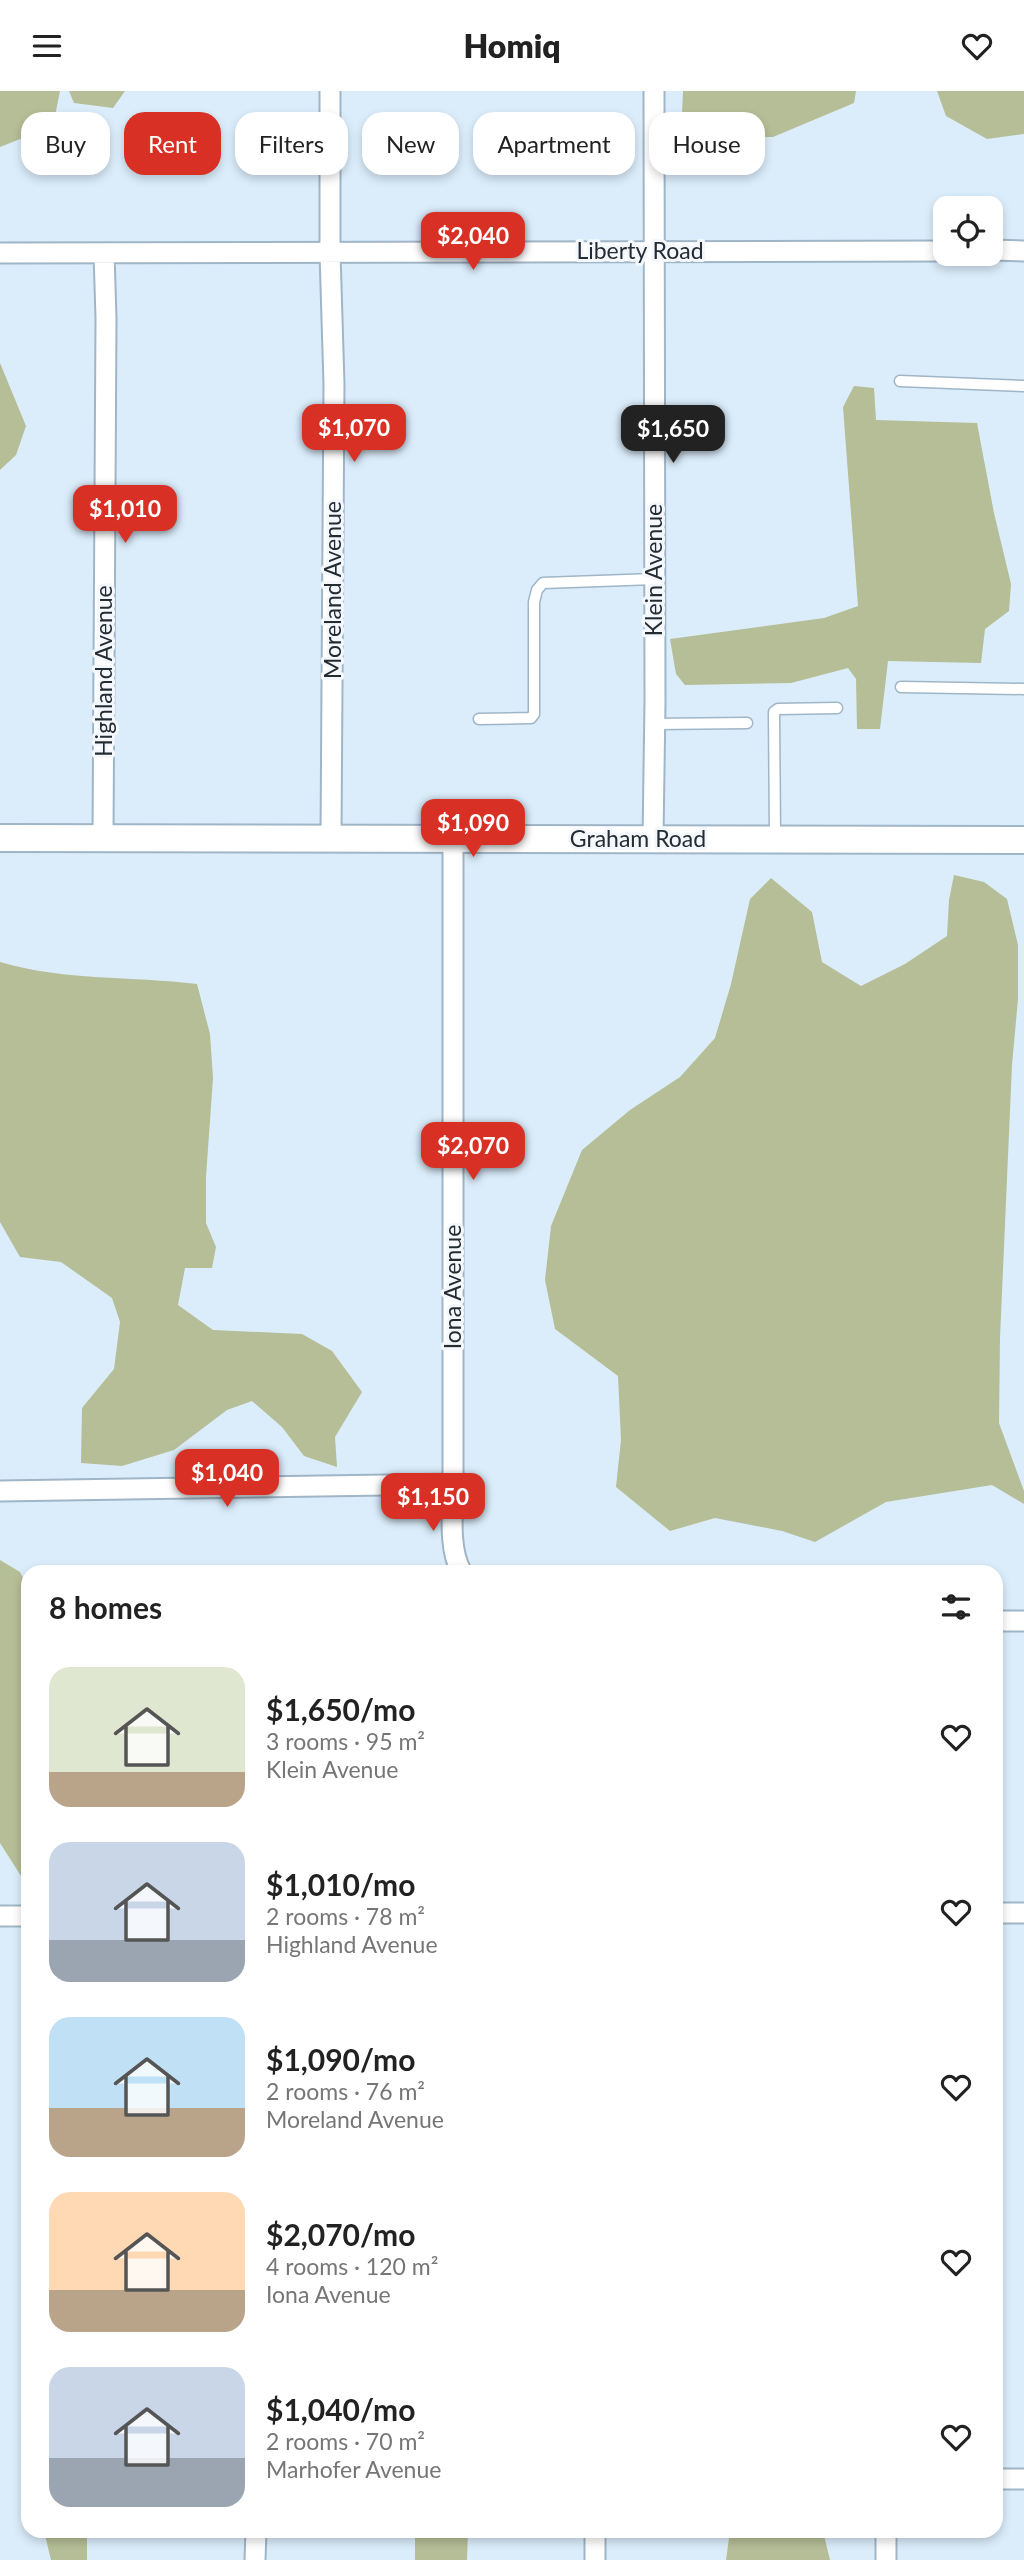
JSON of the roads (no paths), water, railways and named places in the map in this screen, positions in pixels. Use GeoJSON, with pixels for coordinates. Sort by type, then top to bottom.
{"type":"FeatureCollection","features":[{"type":"Feature","properties":{"kind":"main road","name":"Graham Road"},"geometry":{"type":"LineString","coordinates":[[0,838],[1024,840]]}},
{"type":"Feature","properties":{"kind":"street","name":"Moreland Avenue"},"geometry":{"type":"LineString","coordinates":[[330,91],[330,253],[334,384],[331,837]]}},
{"type":"Feature","properties":{"kind":"street","name":"Klein Avenue"},"geometry":{"type":"LineString","coordinates":[[653,839],[654,91]]}},
{"type":"Feature","properties":{"kind":"street"},"geometry":{"type":"LineString","coordinates":[[1003,250],[1024,251]]}},
{"type":"Feature","properties":{"kind":"street","name":"Liberty Road"},"geometry":{"type":"LineString","coordinates":[[0,253],[933,251]]}},
{"type":"Feature","properties":{"kind":"street","name":"Highland Avenue"},"geometry":{"type":"LineString","coordinates":[[103,838],[106,359],[104,253]]}},
{"type":"Feature","properties":{"kind":"street","name":"Iona Avenue"},"geometry":{"type":"LineString","coordinates":[[453,838],[453,1484],[458,1565]]}},
{"type":"Feature","properties":{"kind":"street"},"geometry":{"type":"LineString","coordinates":[[0,1492],[453,1484]]}},
{"type":"Feature","properties":{"kind":"street"},"geometry":{"type":"LineString","coordinates":[[1003,1621],[1024,1621]]}},
{"type":"Feature","properties":{"kind":"street"},"geometry":{"type":"LineString","coordinates":[[1003,1913],[1024,1913]]}},
{"type":"Feature","properties":{"kind":"street"},"geometry":{"type":"LineString","coordinates":[[0,1916],[21,1916]]}},
{"type":"Feature","properties":{"kind":"street"},"geometry":{"type":"LineString","coordinates":[[1003,2479],[1024,2479]]}},
{"type":"Feature","properties":{"kind":"street"},"geometry":{"type":"LineString","coordinates":[[255,2560],[256,2538]]}},
{"type":"Feature","properties":{"kind":"street"},"geometry":{"type":"LineString","coordinates":[[595,2538],[595,2560]]}},
{"type":"Feature","properties":{"kind":"street"},"geometry":{"type":"LineString","coordinates":[[886,2538],[886,2560]]}},
{"type":"Feature","properties":{"kind":"lane"},"geometry":{"type":"LineString","coordinates":[[900,381],[1024,386]]}},
{"type":"Feature","properties":{"kind":"lane"},"geometry":{"type":"LineString","coordinates":[[479,719],[531,718],[534,714],[534,602],[542,583],[654,579]]}},
{"type":"Feature","properties":{"kind":"lane"},"geometry":{"type":"LineString","coordinates":[[901,687],[1024,689]]}},
{"type":"Feature","properties":{"kind":"lane"},"geometry":{"type":"LineString","coordinates":[[775,838],[774,712],[778,709],[837,708]]}},
{"type":"Feature","properties":{"kind":"lane"},"geometry":{"type":"LineString","coordinates":[[655,724],[747,723]]}}]}
